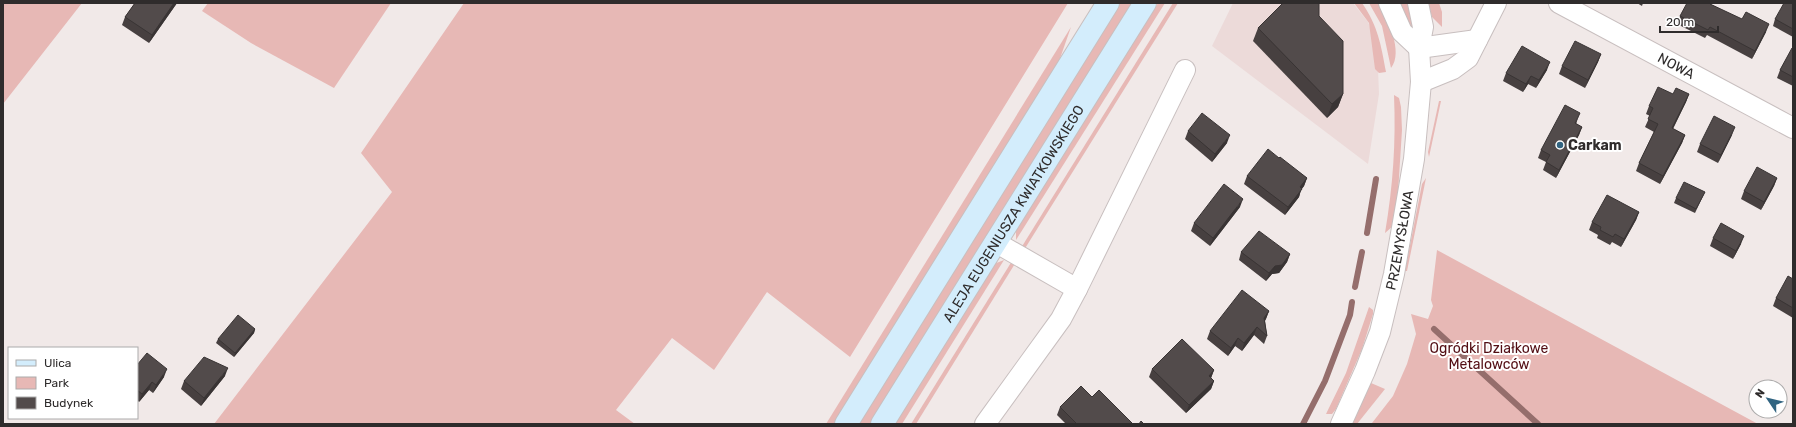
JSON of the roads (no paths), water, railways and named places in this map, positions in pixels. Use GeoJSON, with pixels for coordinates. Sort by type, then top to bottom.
{"type":"FeatureCollection","features":[{"type":"Feature","properties":{"kind":"street"},"geometry":{"type":"LineString","coordinates":[[846,424],[1108,3]]}},
{"type":"Feature","properties":{"kind":"street","name":"ALEJA EUGENIUSZA KWIATKOWSKIEGO"},"geometry":{"type":"LineString","coordinates":[[882,424],[1145,3]]}},
{"type":"Feature","properties":{"kind":"street"},"geometry":{"type":"LineString","coordinates":[[1389,3],[1402,32],[1419,48],[1477,40]]}},
{"type":"Feature","properties":{"kind":"street","name":"PRZEMYSŁOWA"},"geometry":{"type":"LineString","coordinates":[[1341,424],[1380,332],[1394,274],[1414,159],[1422,82],[1419,48],[1424,27],[1418,3]]}},
{"type":"Feature","properties":{"kind":"street"},"geometry":{"type":"LineString","coordinates":[[1422,82],[1453,69],[1468,58],[1496,3]]}},
{"type":"Feature","properties":{"kind":"street","name":"NOWA"},"geometry":{"type":"LineString","coordinates":[[1559,3],[1793,128]]}},
{"type":"Feature","properties":{"kind":"street"},"geometry":{"type":"LineString","coordinates":[[985,424],[1061,319],[1185,70]]}},
{"type":"Feature","properties":{"kind":"street"},"geometry":{"type":"LineString","coordinates":[[995,242],[1077,289]]}},
{"type":"Feature","properties":{"kind":"waterway"},"geometry":{"type":"LineString","coordinates":[[1367,233],[1376,179]]}},
{"type":"Feature","properties":{"kind":"waterway"},"geometry":{"type":"LineString","coordinates":[[1355,287],[1362,252]]}},
{"type":"Feature","properties":{"kind":"waterway"},"geometry":{"type":"LineString","coordinates":[[1303,424],[1325,381],[1350,315],[1352,302]]}},
{"type":"Feature","properties":{"kind":"waterway"},"geometry":{"type":"LineString","coordinates":[[1434,329],[1538,424]]}},
{"type":"Feature","properties":{"kind":"place","name":"Carkam"},"geometry":{"type":"Point","coordinates":[1560,145]}},
{"type":"Feature","properties":{"kind":"park label","name":"Ogródki Działkowe Metalowców"},"geometry":{"type":"Point","coordinates":[1489,356]}}]}
